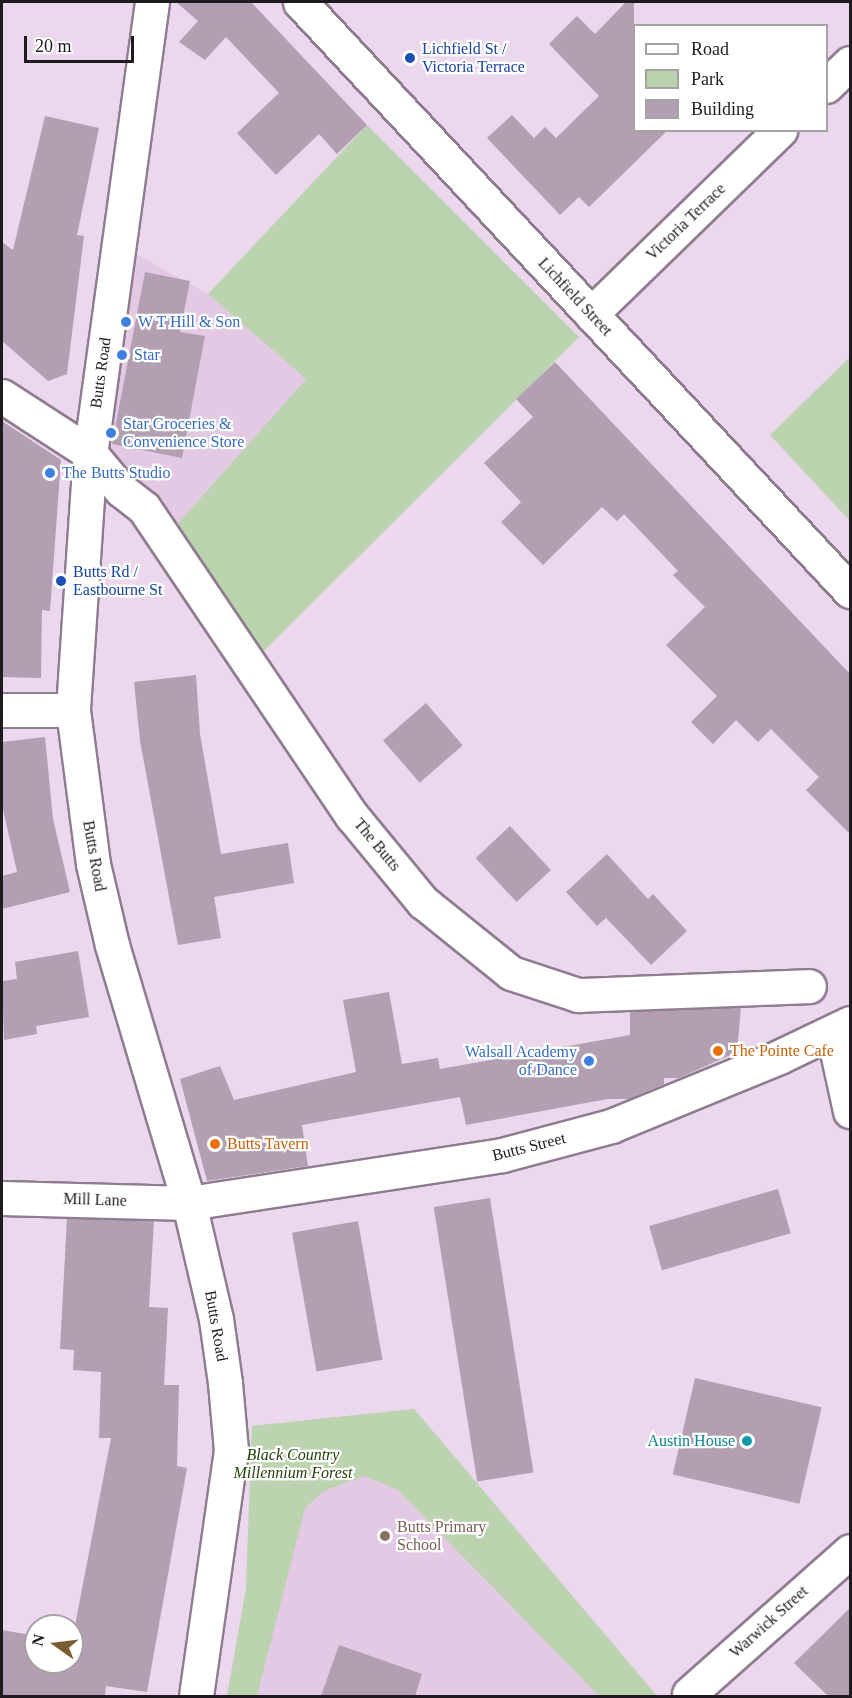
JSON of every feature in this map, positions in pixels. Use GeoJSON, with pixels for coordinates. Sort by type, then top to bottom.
{"type":"FeatureCollection","features":[{"type":"Feature","properties":{"kind":"main road","name":"Butts Road"},"geometry":{"type":"LineString","coordinates":[[152,2],[90,453],[73,710],[93,864],[112,945],[189,1203],[216,1319],[231,1450],[195,1696]]}},
{"type":"Feature","properties":{"kind":"main road","name":"Lichfield Street"},"geometry":{"type":"LineString","coordinates":[[300,2],[850,591]]}},
{"type":"Feature","properties":{"kind":"main road"},"geometry":{"type":"LineString","coordinates":[[828,84],[850,63]]}},
{"type":"Feature","properties":{"kind":"main road","name":"Victoria Terrace"},"geometry":{"type":"LineString","coordinates":[[591,314],[778,132]]}},
{"type":"Feature","properties":{"kind":"main road","name":"The Butts"},"geometry":{"type":"LineString","coordinates":[[2,396],[90,453],[122,490],[144,508],[352,816],[423,902],[511,973],[578,995],[809,986]]}},
{"type":"Feature","properties":{"kind":"main road"},"geometry":{"type":"LineString","coordinates":[[2,710],[73,710]]}},
{"type":"Feature","properties":{"kind":"main road"},"geometry":{"type":"LineString","coordinates":[[842,1028],[850,1111]]}},
{"type":"Feature","properties":{"kind":"main road","name":"Butts Street"},"geometry":{"type":"LineString","coordinates":[[189,1203],[502,1155],[631,1118],[842,1028]]}},
{"type":"Feature","properties":{"kind":"main road","name":"Mill Lane"},"geometry":{"type":"LineString","coordinates":[[2,1198],[189,1203]]}},
{"type":"Feature","properties":{"kind":"main road","name":"Warwick Street"},"geometry":{"type":"LineString","coordinates":[[689,1694],[850,1551]]}},
{"type":"Feature","properties":{"kind":"shaded area"},"geometry":{"type":"Polygon","coordinates":[[[132,252],[208,294],[306,379],[175,527],[100,437],[132,252]]]}},
{"type":"Feature","properties":{"kind":"shaded area","name":"Butts Primary School"},"geometry":{"type":"Polygon","coordinates":[[[414,1409],[657,1696],[227,1696],[246,1589],[252,1426],[414,1409]]]}},
{"type":"Feature","properties":{"kind":"green space"},"geometry":{"type":"Polygon","coordinates":[[[367,125],[579,337],[264,651],[175,527],[306,379],[208,294],[367,125]]]}},
{"type":"Feature","properties":{"kind":"green space"},"geometry":{"type":"Polygon","coordinates":[[[850,357],[850,521],[770,435],[850,357]]]}},
{"type":"Feature","properties":{"kind":"green space","name":"Black Country Millennium Forest"},"geometry":{"type":"Polygon","coordinates":[[[414,1409],[657,1696],[599,1696],[398,1490],[364,1476],[324,1491],[305,1508],[257,1696],[227,1696],[246,1589],[252,1426],[414,1409]]]}},
{"type":"Feature","properties":{"kind":"building"},"geometry":{"type":"Polygon","coordinates":[[[176,2],[251,2],[367,125],[337,154],[319,134],[276,175],[237,133],[279,93],[226,37],[205,60],[179,42],[198,21],[176,2]]]}},
{"type":"Feature","properties":{"kind":"building"},"geometry":{"type":"Polygon","coordinates":[[[626,2],[634,2],[633,132],[666,132],[589,207],[579,197],[560,215],[487,138],[512,115],[534,138],[545,127],[556,138],[599,96],[549,44],[577,16],[595,34],[626,2]]]}},
{"type":"Feature","properties":{"kind":"building"},"geometry":{"type":"Polygon","coordinates":[[[45,116],[99,128],[77,235],[84,236],[67,374],[48,381],[2,341],[2,242],[13,250],[45,116]]]}},
{"type":"Feature","properties":{"kind":"building"},"geometry":{"type":"Polygon","coordinates":[[[145,272],[190,281],[180,332],[205,336],[182,458],[112,444],[145,272]]]}},
{"type":"Feature","properties":{"kind":"building"},"geometry":{"type":"Polygon","coordinates":[[[555,362],[850,674],[850,834],[806,790],[819,777],[771,729],[758,742],[736,720],[713,744],[691,722],[717,696],[666,645],[705,607],[673,575],[678,571],[624,514],[617,521],[602,507],[543,565],[501,522],[521,502],[484,463],[533,417],[516,399],[555,362]]]}},
{"type":"Feature","properties":{"kind":"building"},"geometry":{"type":"Polygon","coordinates":[[[2,421],[61,460],[50,611],[42,610],[41,678],[2,677],[2,421]]]}},
{"type":"Feature","properties":{"kind":"building"},"geometry":{"type":"Polygon","coordinates":[[[196,675],[200,734],[221,854],[288,843],[294,883],[214,897],[221,938],[178,945],[140,741],[134,682],[196,675]]]}},
{"type":"Feature","properties":{"kind":"building"},"geometry":{"type":"Polygon","coordinates":[[[426,703],[463,745],[420,783],[383,740],[426,703]]]}},
{"type":"Feature","properties":{"kind":"building"},"geometry":{"type":"Polygon","coordinates":[[[45,737],[53,819],[70,892],[2,909],[2,876],[17,872],[2,805],[2,742],[45,737]]]}},
{"type":"Feature","properties":{"kind":"building"},"geometry":{"type":"Polygon","coordinates":[[[510,826],[551,870],[517,902],[476,858],[510,826]]]}},
{"type":"Feature","properties":{"kind":"building"},"geometry":{"type":"Polygon","coordinates":[[[607,854],[648,899],[653,894],[687,931],[651,965],[606,918],[597,926],[566,892],[607,854]]]}},
{"type":"Feature","properties":{"kind":"building"},"geometry":{"type":"Polygon","coordinates":[[[78,951],[89,1017],[36,1026],[37,1034],[4,1040],[2,981],[17,979],[15,962],[78,951]]]}},
{"type":"Feature","properties":{"kind":"building"},"geometry":{"type":"Polygon","coordinates":[[[389,992],[402,1064],[438,1058],[440,1069],[630,1035],[630,1012],[741,1007],[737,1052],[679,1078],[664,1078],[664,1084],[629,1099],[608,1099],[466,1125],[460,1097],[302,1125],[308,1166],[207,1181],[180,1079],[220,1066],[234,1100],[356,1072],[343,1000],[389,992]]]}},
{"type":"Feature","properties":{"kind":"building"},"geometry":{"type":"Polygon","coordinates":[[[778,1189],[791,1233],[662,1270],[649,1226],[778,1189]]]}},
{"type":"Feature","properties":{"kind":"building"},"geometry":{"type":"Polygon","coordinates":[[[490,1198],[533,1473],[477,1481],[434,1207],[490,1198]]]}},
{"type":"Feature","properties":{"kind":"building"},"geometry":{"type":"Polygon","coordinates":[[[67,1218],[154,1221],[149,1307],[168,1308],[164,1385],[179,1385],[177,1466],[187,1468],[147,1692],[106,1686],[105,1696],[2,1696],[2,1630],[24,1634],[24,1674],[84,1674],[84,1614],[77,1614],[111,1438],[99,1438],[101,1372],[73,1370],[74,1350],[60,1349],[67,1218]]]}},
{"type":"Feature","properties":{"kind":"building"},"geometry":{"type":"Polygon","coordinates":[[[358,1221],[382,1360],[317,1371],[292,1233],[358,1221]]]}},
{"type":"Feature","properties":{"kind":"building","name":"Austin House"},"geometry":{"type":"Polygon","coordinates":[[[695,1378],[822,1407],[799,1504],[673,1474],[695,1378]]]}},
{"type":"Feature","properties":{"kind":"building"},"geometry":{"type":"Polygon","coordinates":[[[850,1608],[850,1696],[828,1696],[794,1663],[850,1608]]]}},
{"type":"Feature","properties":{"kind":"building"},"geometry":{"type":"Polygon","coordinates":[[[339,1645],[422,1674],[415,1696],[321,1696],[339,1645]]]}},
{"type":"Feature","properties":{"kind":"place","name":"Lichfield St / Victoria Terrace"},"geometry":{"type":"Point","coordinates":[410,58]}},
{"type":"Feature","properties":{"kind":"place","name":"W T Hill & Son"},"geometry":{"type":"Point","coordinates":[126,322]}},
{"type":"Feature","properties":{"kind":"place","name":"Star"},"geometry":{"type":"Point","coordinates":[122,355]}},
{"type":"Feature","properties":{"kind":"place","name":"Star Groceries & Convenience Store"},"geometry":{"type":"Point","coordinates":[111,433]}},
{"type":"Feature","properties":{"kind":"place","name":"The Butts Studio"},"geometry":{"type":"Point","coordinates":[50,473]}},
{"type":"Feature","properties":{"kind":"place","name":"Butts Rd / Eastbourne St"},"geometry":{"type":"Point","coordinates":[61,581]}},
{"type":"Feature","properties":{"kind":"place","name":"The Pointe Cafe"},"geometry":{"type":"Point","coordinates":[718,1051]}},
{"type":"Feature","properties":{"kind":"place","name":"Walsall Academy of Dance"},"geometry":{"type":"Point","coordinates":[589,1061]}},
{"type":"Feature","properties":{"kind":"place","name":"Butts Tavern"},"geometry":{"type":"Point","coordinates":[215,1144]}},
{"type":"Feature","properties":{"kind":"place","name":"Austin House"},"geometry":{"type":"Point","coordinates":[747,1441]}},
{"type":"Feature","properties":{"kind":"place","name":"Butts Primary School"},"geometry":{"type":"Point","coordinates":[385,1536]}}]}
